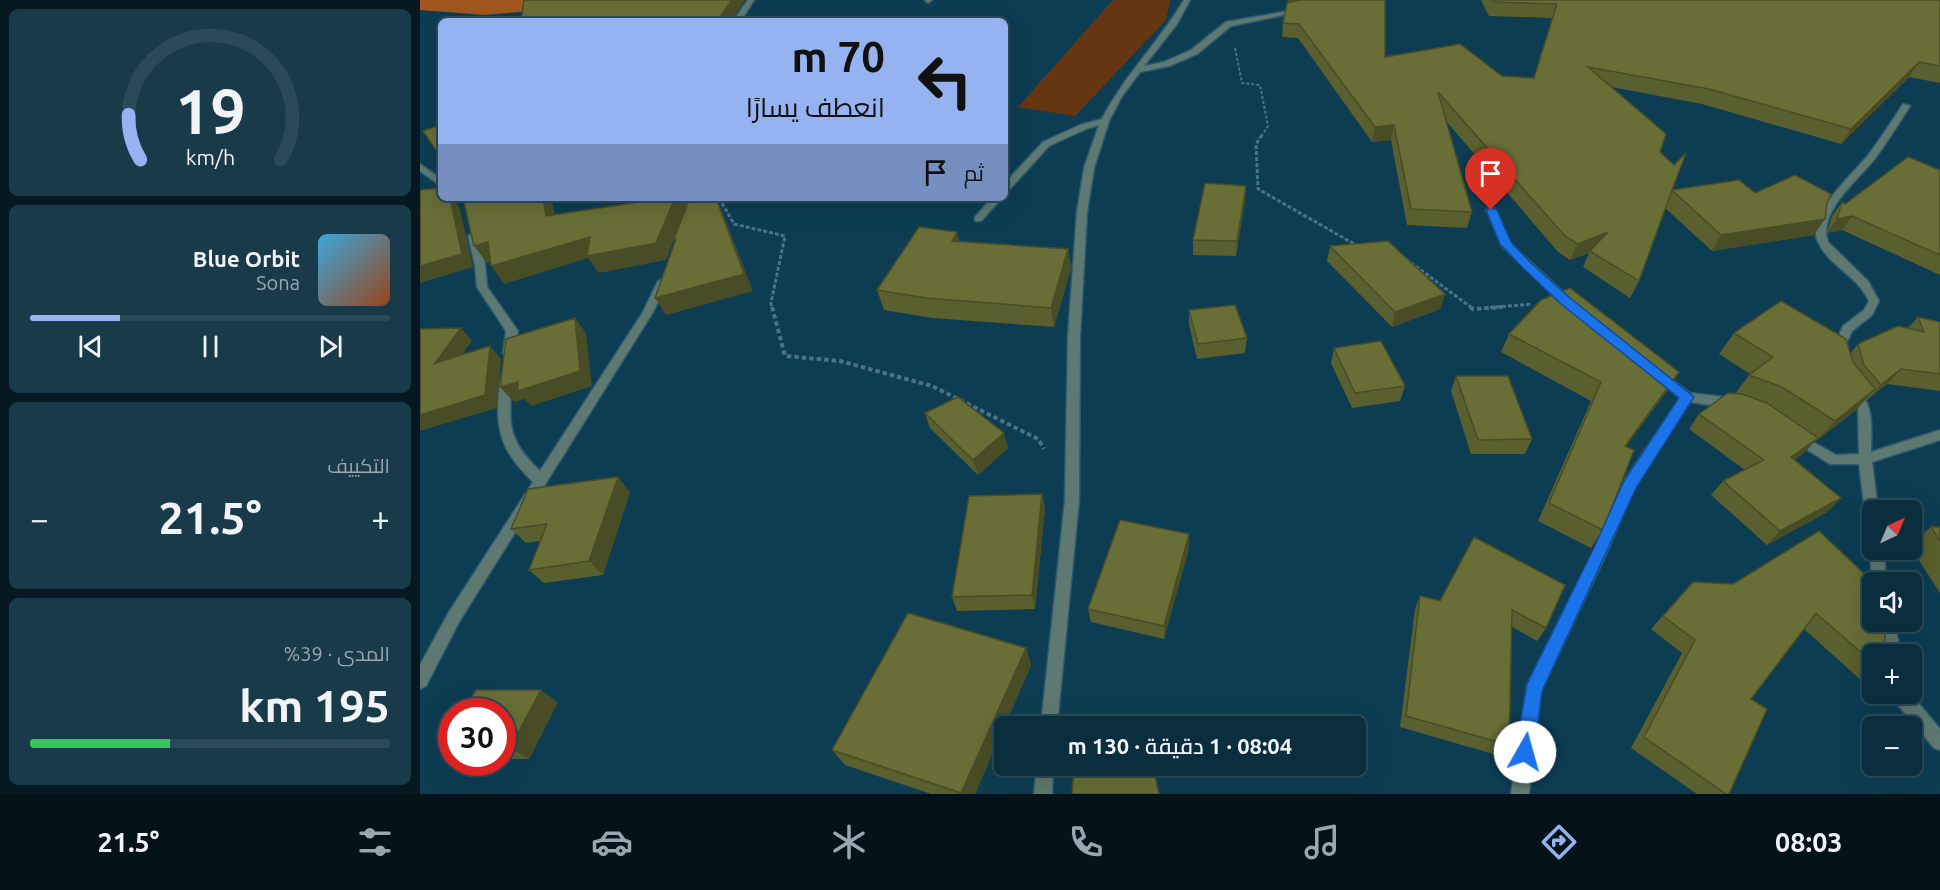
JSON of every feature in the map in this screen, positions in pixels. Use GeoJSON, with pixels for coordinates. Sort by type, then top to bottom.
{"type":"FeatureCollection","features":[{"type":"Feature","properties":{"kind":"street"},"geometry":{"type":"LineString","coordinates":[[739,18],[751,0]]}},
{"type":"Feature","properties":{"kind":"street"},"geometry":{"type":"LineString","coordinates":[[1050,716],[1072,500],[1074,336],[1082,212],[1089,168],[1105,121],[1118,96],[1187,0]]}},
{"type":"Feature","properties":{"kind":"street"},"geometry":{"type":"LineString","coordinates":[[1138,70],[1166,64],[1194,52],[1229,24],[1295,12]]}},
{"type":"Feature","properties":{"kind":"street"},"geometry":{"type":"LineString","coordinates":[[1839,364],[1836,354],[1847,329],[1868,312],[1874,301],[1870,289],[1822,242],[1819,230],[1822,220],[1839,193],[1867,163],[1906,106]]}},
{"type":"Feature","properties":{"kind":"street"},"geometry":{"type":"LineString","coordinates":[[1008,186],[1046,144],[1083,127],[1105,121]]}},
{"type":"Feature","properties":{"kind":"street"},"geometry":{"type":"LineString","coordinates":[[420,167],[438,181]]}},
{"type":"Feature","properties":{"kind":"street"},"geometry":{"type":"LineString","coordinates":[[978,219],[994,201]]}},
{"type":"Feature","properties":{"kind":"street"},"geometry":{"type":"LineString","coordinates":[[1491,210],[1506,244],[1570,304]]}},
{"type":"Feature","properties":{"kind":"street"},"geometry":{"type":"LineString","coordinates":[[471,230],[480,265],[482,287],[512,331],[503,427],[514,456],[541,481]]}},
{"type":"Feature","properties":{"kind":"street"},"geometry":{"type":"LineString","coordinates":[[420,681],[454,617],[648,312],[667,272]]}},
{"type":"Feature","properties":{"kind":"street"},"geometry":{"type":"LineString","coordinates":[[1654,371],[1687,397],[1742,406]]}},
{"type":"Feature","properties":{"kind":"street"},"geometry":{"type":"LineString","coordinates":[[1843,382],[1864,407],[1865,459],[1870,500]]}},
{"type":"Feature","properties":{"kind":"street"},"geometry":{"type":"LineString","coordinates":[[1520,794],[1533,690],[1600,552],[1629,485],[1687,397]]}},
{"type":"Feature","properties":{"kind":"street"},"geometry":{"type":"LineString","coordinates":[[1790,433],[1835,460],[1865,459],[1940,435]]}},
{"type":"Feature","properties":{"kind":"street"},"geometry":{"type":"LineString","coordinates":[[1908,704],[1940,742]]}},
{"type":"Feature","properties":{"kind":"street"},"geometry":{"type":"LineString","coordinates":[[1043,794],[1045,776]]}},
{"type":"Feature","properties":{"kind":"path"},"geometry":{"type":"LineString","coordinates":[[1229,24],[1242,83],[1260,85],[1268,126],[1256,144],[1258,189],[1316,224],[1355,245],[1365,247]]}},
{"type":"Feature","properties":{"kind":"path"},"geometry":{"type":"LineString","coordinates":[[721,201],[734,224],[786,236],[771,303],[785,356],[840,361],[932,386],[960,399],[1038,439],[1072,500]]}},
{"type":"Feature","properties":{"kind":"path"},"geometry":{"type":"LineString","coordinates":[[1406,258],[1473,309],[1570,304]]}},
{"type":"Feature","properties":{"kind":"shaded area"},"geometry":{"type":"Polygon","coordinates":[[[420,0],[617,0],[618,3],[485,15],[420,10],[420,0]]]}},
{"type":"Feature","properties":{"kind":"shaded area"},"geometry":{"type":"Polygon","coordinates":[[[1113,0],[1170,0],[1166,20],[1075,116],[1018,107],[1113,0]]]}},
{"type":"Feature","properties":{"kind":"building"},"geometry":{"type":"Polygon","coordinates":[[[524,0],[732,0],[719,18],[521,18],[524,0]]]}},
{"type":"Feature","properties":{"kind":"building"},"geometry":{"type":"Polygon","coordinates":[[[1300,0],[1385,0],[1385,57],[1460,44],[1502,76],[1534,78],[1557,4],[1493,2],[1492,0],[1940,0],[1940,66],[1919,62],[1851,129],[1709,89],[1588,67],[1666,134],[1660,152],[1674,165],[1686,153],[1639,281],[1590,251],[1608,232],[1578,244],[1565,236],[1438,92],[1472,212],[1411,209],[1394,125],[1375,127],[1299,24],[1283,23],[1287,3],[1300,0]]]}},
{"type":"Feature","properties":{"kind":"building"},"geometry":{"type":"Polygon","coordinates":[[[438,126],[438,154],[423,131],[438,126]]]}},
{"type":"Feature","properties":{"kind":"building"},"geometry":{"type":"Polygon","coordinates":[[[1908,157],[1940,170],[1940,255],[1852,216],[1837,219],[1842,202],[1845,204],[1908,157]]]}},
{"type":"Feature","properties":{"kind":"building"},"geometry":{"type":"Polygon","coordinates":[[[1795,175],[1831,194],[1825,219],[1721,235],[1672,190],[1739,180],[1755,193],[1795,175]]]}},
{"type":"Feature","properties":{"kind":"building"},"geometry":{"type":"Polygon","coordinates":[[[1205,183],[1246,186],[1237,241],[1193,240],[1205,183]]]}},
{"type":"Feature","properties":{"kind":"building"},"geometry":{"type":"Polygon","coordinates":[[[438,188],[438,201],[451,201],[462,254],[420,266],[420,190],[438,188]]]}},
{"type":"Feature","properties":{"kind":"building"},"geometry":{"type":"Polygon","coordinates":[[[464,201],[544,201],[546,216],[633,203],[634,201],[674,201],[656,243],[587,256],[590,237],[491,266],[488,242],[474,246],[464,201]]]}},
{"type":"Feature","properties":{"kind":"building"},"geometry":{"type":"Polygon","coordinates":[[[689,201],[717,201],[744,274],[655,298],[676,239],[674,239],[689,201]]]}},
{"type":"Feature","properties":{"kind":"building"},"geometry":{"type":"Polygon","coordinates":[[[919,227],[957,232],[952,241],[1068,249],[1051,308],[926,298],[877,290],[919,227]]]}},
{"type":"Feature","properties":{"kind":"building"},"geometry":{"type":"Polygon","coordinates":[[[1388,241],[1445,294],[1395,312],[1330,246],[1388,241]]]}},
{"type":"Feature","properties":{"kind":"building"},"geometry":{"type":"Polygon","coordinates":[[[1570,288],[1679,372],[1625,446],[1634,450],[1603,530],[1549,503],[1601,382],[1509,334],[1541,300],[1570,288]]]}},
{"type":"Feature","properties":{"kind":"building"},"geometry":{"type":"Polygon","coordinates":[[[1781,301],[1846,339],[1853,362],[1875,389],[1835,421],[1782,387],[1749,375],[1773,357],[1734,333],[1781,301]]]}},
{"type":"Feature","properties":{"kind":"building"},"geometry":{"type":"Polygon","coordinates":[[[1235,305],[1247,338],[1198,344],[1189,310],[1235,305]]]}},
{"type":"Feature","properties":{"kind":"building"},"geometry":{"type":"Polygon","coordinates":[[[1918,317],[1940,322],[1940,374],[1901,369],[1881,385],[1864,365],[1858,344],[1898,326],[1924,332],[1918,317]]]}},
{"type":"Feature","properties":{"kind":"building"},"geometry":{"type":"Polygon","coordinates":[[[575,318],[580,371],[518,391],[518,382],[500,387],[506,339],[575,318]]]}},
{"type":"Feature","properties":{"kind":"building"},"geometry":{"type":"Polygon","coordinates":[[[461,328],[435,363],[490,346],[485,395],[420,415],[420,329],[461,328]]]}},
{"type":"Feature","properties":{"kind":"building"},"geometry":{"type":"Polygon","coordinates":[[[1381,341],[1405,386],[1355,393],[1334,348],[1381,341]]]}},
{"type":"Feature","properties":{"kind":"building"},"geometry":{"type":"Polygon","coordinates":[[[1456,376],[1508,376],[1532,439],[1478,440],[1456,376]]]}},
{"type":"Feature","properties":{"kind":"building"},"geometry":{"type":"Polygon","coordinates":[[[1728,393],[1742,394],[1767,403],[1818,438],[1791,457],[1841,498],[1780,531],[1723,481],[1764,460],[1699,414],[1728,393]]]}},
{"type":"Feature","properties":{"kind":"building"},"geometry":{"type":"Polygon","coordinates":[[[958,397],[1004,433],[973,460],[925,413],[958,397]]]}},
{"type":"Feature","properties":{"kind":"building"},"geometry":{"type":"Polygon","coordinates":[[[618,477],[589,561],[529,570],[547,524],[511,529],[528,489],[618,477]]]}},
{"type":"Feature","properties":{"kind":"building"},"geometry":{"type":"Polygon","coordinates":[[[1042,494],[1032,595],[952,597],[969,496],[1042,494]]]}},
{"type":"Feature","properties":{"kind":"building"},"geometry":{"type":"Polygon","coordinates":[[[1120,520],[1189,534],[1164,626],[1088,609],[1120,520]]]}},
{"type":"Feature","properties":{"kind":"building"},"geometry":{"type":"Polygon","coordinates":[[[1931,527],[1940,527],[1940,541],[1931,527]]]}},
{"type":"Feature","properties":{"kind":"building"},"geometry":{"type":"Polygon","coordinates":[[[1819,531],[1862,572],[1862,632],[1886,632],[1884,644],[1862,644],[1862,653],[1816,613],[1751,699],[1767,709],[1729,794],[1726,794],[1644,737],[1695,640],[1663,616],[1693,582],[1733,584],[1819,531]]]}},
{"type":"Feature","properties":{"kind":"building"},"geometry":{"type":"Polygon","coordinates":[[[1474,537],[1565,585],[1546,628],[1512,610],[1509,745],[1406,716],[1420,596],[1440,601],[1474,537]]]}},
{"type":"Feature","properties":{"kind":"building"},"geometry":{"type":"Polygon","coordinates":[[[908,613],[1026,648],[961,793],[832,750],[908,613]]]}},
{"type":"Feature","properties":{"kind":"building"},"geometry":{"type":"Polygon","coordinates":[[[476,690],[541,690],[516,737],[516,698],[471,698],[476,690]]]}},
{"type":"Feature","properties":{"kind":"building"},"geometry":{"type":"Polygon","coordinates":[[[1073,776],[1155,776],[1159,794],[1072,794],[1073,776]]]}},
{"type":"Feature","properties":{"kind":"route"},"geometry":{"type":"LineString","coordinates":[[1491,210],[1506,244],[1527,265],[1566,301],[1687,397],[1629,485],[1600,552],[1533,690],[1525,752]]}}]}
